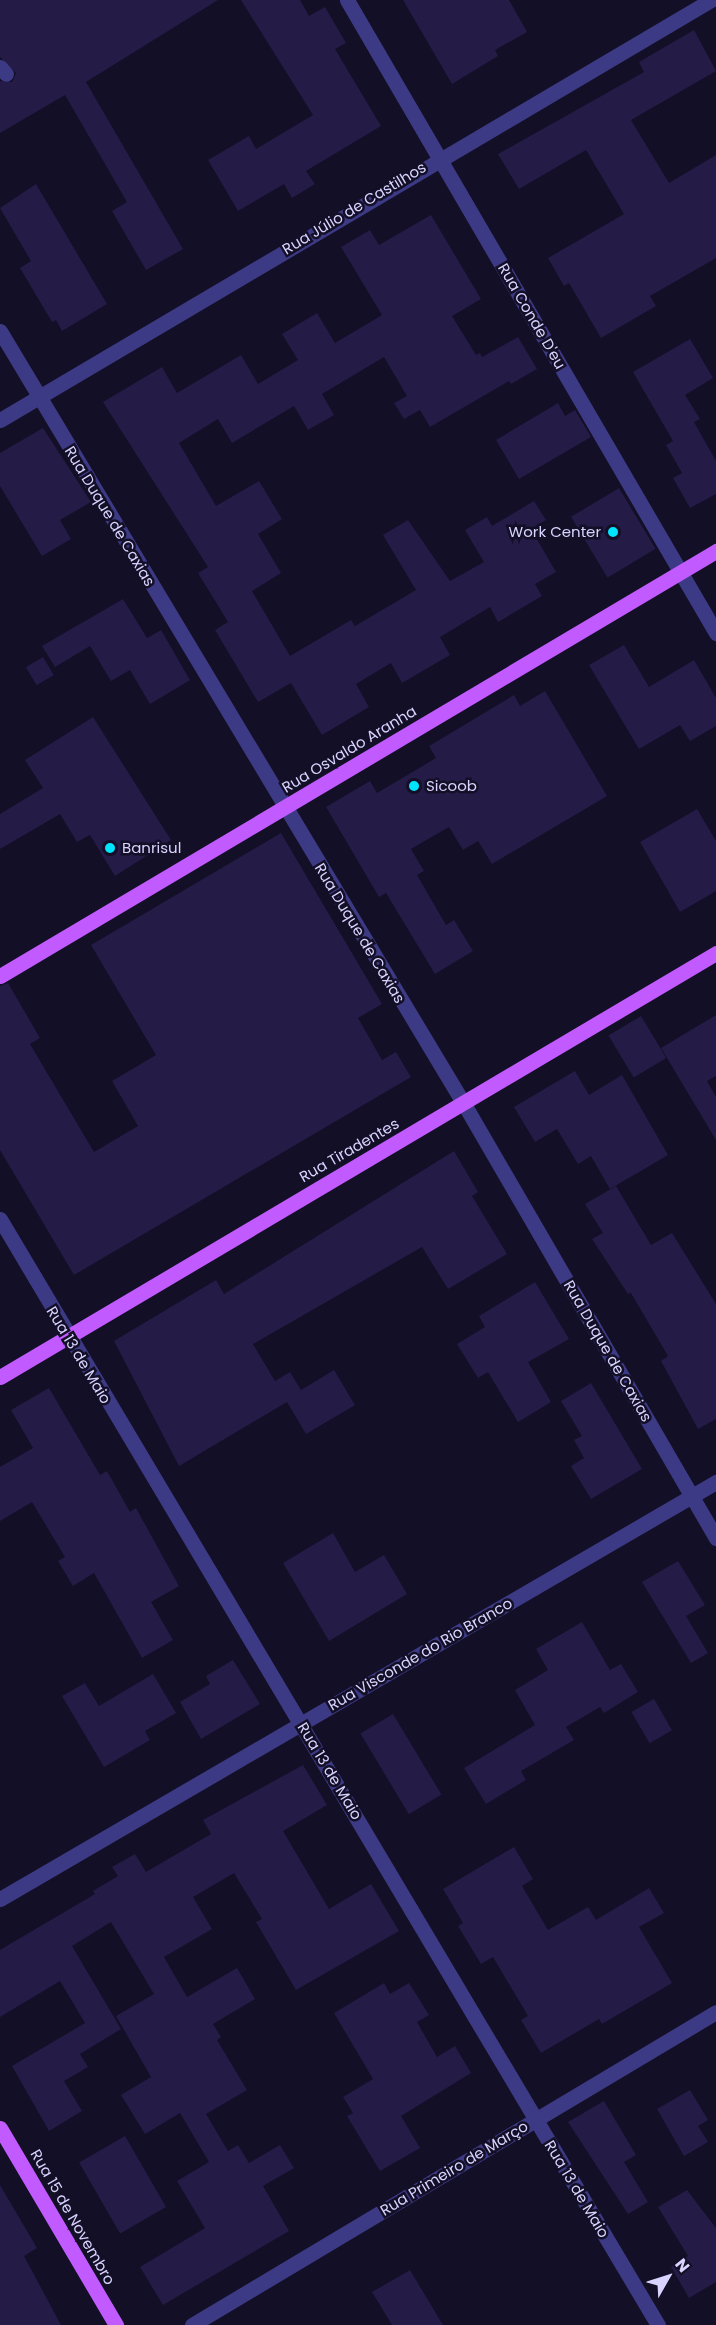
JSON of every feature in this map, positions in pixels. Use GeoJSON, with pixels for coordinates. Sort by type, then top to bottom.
{"type":"FeatureCollection","features":[{"type":"Feature","properties":{"kind":"main road","name":"Rua Osvaldo Aranha"},"geometry":{"type":"LineString","coordinates":[[0,976],[716,551]]}},
{"type":"Feature","properties":{"kind":"main road","name":"Rua Tiradentes"},"geometry":{"type":"LineString","coordinates":[[0,1377],[716,954]]}},
{"type":"Feature","properties":{"kind":"main road","name":"Rua 15 de Novembro"},"geometry":{"type":"LineString","coordinates":[[0,2128],[116,2325]]}},
{"type":"Feature","properties":{"kind":"street","name":"Rua Conde D'eu"},"geometry":{"type":"LineString","coordinates":[[347,0],[441,157],[679,573],[716,633]]}},
{"type":"Feature","properties":{"kind":"street","name":"Rua Júlio de Castilhos"},"geometry":{"type":"LineString","coordinates":[[0,420],[441,157],[711,0]]}},
{"type":"Feature","properties":{"kind":"street","name":"Rua Duque de Caxias"},"geometry":{"type":"LineString","coordinates":[[0,331],[464,1104],[716,1538]]}},
{"type":"Feature","properties":{"kind":"street","name":"Rua 13 de Maio"},"geometry":{"type":"LineString","coordinates":[[0,1219],[68,1337],[658,2325]]}},
{"type":"Feature","properties":{"kind":"street","name":"Rua Visconde do Rio Branco"},"geometry":{"type":"LineString","coordinates":[[0,1899],[716,1482]]}},
{"type":"Feature","properties":{"kind":"street","name":"Rua Primeiro de Março"},"geometry":{"type":"LineString","coordinates":[[192,2325],[716,2012]]}},
{"type":"Feature","properties":{"kind":"building"},"geometry":{"type":"Polygon","coordinates":[[[0,0],[218,0],[86,82],[183,249],[146,270],[112,211],[127,202],[65,95],[0,133],[0,81],[12,82],[16,73],[0,57],[0,0]]]}},
{"type":"Feature","properties":{"kind":"building"},"geometry":{"type":"Polygon","coordinates":[[[241,0],[300,0],[309,16],[325,7],[346,43],[335,49],[381,126],[306,171],[315,184],[292,198],[284,184],[238,211],[208,160],[249,136],[256,149],[313,115],[241,0]]]}},
{"type":"Feature","properties":{"kind":"building"},"geometry":{"type":"Polygon","coordinates":[[[403,0],[509,0],[527,32],[495,50],[498,56],[452,84],[403,0]]]}},
{"type":"Feature","properties":{"kind":"building"},"geometry":{"type":"Polygon","coordinates":[[[694,30],[716,71],[631,120],[669,183],[716,155],[716,258],[650,296],[656,306],[601,338],[569,283],[564,286],[548,258],[624,214],[586,150],[519,189],[498,154],[644,72],[639,62],[694,30]]]}},
{"type":"Feature","properties":{"kind":"building"},"geometry":{"type":"Polygon","coordinates":[[[36,184],[107,304],[62,331],[56,320],[52,322],[20,268],[31,261],[0,208],[36,184]]]}},
{"type":"Feature","properties":{"kind":"building"},"geometry":{"type":"Polygon","coordinates":[[[431,215],[481,299],[452,316],[476,355],[480,353],[482,357],[518,337],[537,369],[511,384],[509,381],[430,427],[420,410],[404,419],[394,403],[407,396],[384,357],[322,394],[334,415],[308,430],[294,406],[232,443],[218,419],[179,443],[216,506],[259,481],[282,519],[258,534],[281,573],[252,591],[290,656],[351,620],[355,626],[416,590],[383,535],[408,520],[450,581],[484,562],[465,530],[487,517],[492,526],[534,501],[546,520],[531,529],[556,572],[535,584],[542,596],[498,622],[490,607],[440,637],[450,655],[402,683],[391,663],[356,684],[369,707],[322,735],[291,683],[258,702],[215,630],[228,622],[198,573],[208,567],[103,402],[162,367],[177,393],[241,355],[258,384],[298,360],[282,334],[317,313],[335,343],[382,315],[341,247],[370,230],[379,245],[431,215]]]}},
{"type":"Feature","properties":{"kind":"building"},"geometry":{"type":"Polygon","coordinates":[[[690,339],[713,378],[685,395],[700,419],[694,422],[716,461],[716,494],[690,508],[673,478],[682,473],[666,445],[673,441],[633,372],[690,339]]]}},
{"type":"Feature","properties":{"kind":"building"},"geometry":{"type":"Polygon","coordinates":[[[558,403],[565,416],[575,410],[591,437],[519,479],[496,440],[558,403]]]}},
{"type":"Feature","properties":{"kind":"building"},"geometry":{"type":"Polygon","coordinates":[[[43,428],[91,502],[60,520],[71,539],[42,556],[0,486],[0,453],[43,428]]]}},
{"type":"Feature","properties":{"kind":"building","name":"Work Center"},"geometry":{"type":"Polygon","coordinates":[[[619,488],[656,549],[608,578],[571,517],[619,488]]]}},
{"type":"Feature","properties":{"kind":"building"},"geometry":{"type":"Polygon","coordinates":[[[123,599],[147,638],[161,630],[190,680],[150,704],[130,670],[111,681],[90,646],[55,667],[42,646],[123,599]]]}},
{"type":"Feature","properties":{"kind":"building"},"geometry":{"type":"Polygon","coordinates":[[[624,645],[649,687],[694,660],[716,698],[716,726],[690,741],[680,725],[639,749],[589,665],[624,645]]]}},
{"type":"Feature","properties":{"kind":"building"},"geometry":{"type":"Polygon","coordinates":[[[43,657],[54,675],[37,685],[26,667],[43,657]]]}},
{"type":"Feature","properties":{"kind":"building"},"geometry":{"type":"Polygon","coordinates":[[[545,691],[607,796],[492,864],[478,841],[463,850],[449,827],[411,849],[424,871],[417,875],[446,925],[454,920],[473,951],[435,974],[386,893],[379,897],[326,807],[370,781],[377,793],[436,758],[429,746],[514,695],[520,706],[545,691]]]}},
{"type":"Feature","properties":{"kind":"building"},"geometry":{"type":"Polygon","coordinates":[[[93,717],[171,840],[115,876],[90,835],[77,842],[60,814],[0,849],[0,814],[43,788],[25,760],[93,717]]]}},
{"type":"Feature","properties":{"kind":"building"},"geometry":{"type":"Polygon","coordinates":[[[697,809],[716,841],[716,891],[680,912],[640,842],[697,809]]]}},
{"type":"Feature","properties":{"kind":"building"},"geometry":{"type":"Polygon","coordinates":[[[281,833],[382,1004],[358,1018],[382,1060],[396,1052],[411,1077],[74,1275],[0,1150],[0,986],[8,983],[40,1038],[30,1044],[94,1152],[138,1126],[112,1081],[156,1055],[91,945],[281,833]]]}},
{"type":"Feature","properties":{"kind":"building"},"geometry":{"type":"Polygon","coordinates":[[[716,1015],[716,1076],[707,1081],[716,1097],[716,1140],[661,1048],[716,1015]]]}},
{"type":"Feature","properties":{"kind":"building"},"geometry":{"type":"Polygon","coordinates":[[[641,1016],[666,1058],[634,1078],[608,1036],[641,1016]]]}},
{"type":"Feature","properties":{"kind":"building"},"geometry":{"type":"Polygon","coordinates":[[[575,1071],[589,1095],[622,1075],[668,1155],[610,1189],[591,1156],[578,1164],[557,1129],[535,1142],[514,1107],[575,1071]]]}},
{"type":"Feature","properties":{"kind":"building"},"geometry":{"type":"Polygon","coordinates":[[[454,1151],[478,1192],[472,1196],[507,1254],[448,1289],[422,1247],[253,1344],[275,1381],[290,1372],[301,1390],[334,1370],[355,1405],[306,1434],[287,1402],[179,1466],[114,1341],[216,1280],[224,1294],[454,1151]]]}},
{"type":"Feature","properties":{"kind":"building"},"geometry":{"type":"Polygon","coordinates":[[[616,1186],[651,1245],[672,1233],[716,1304],[716,1419],[698,1429],[661,1361],[668,1356],[631,1293],[628,1294],[592,1239],[603,1233],[585,1204],[616,1186]]]}},
{"type":"Feature","properties":{"kind":"building"},"geometry":{"type":"Polygon","coordinates":[[[535,1282],[569,1339],[528,1362],[551,1402],[518,1422],[488,1372],[478,1378],[457,1344],[485,1327],[479,1316],[535,1282]]]}},
{"type":"Feature","properties":{"kind":"building"},"geometry":{"type":"Polygon","coordinates":[[[591,1383],[642,1469],[591,1499],[571,1466],[584,1458],[574,1440],[582,1436],[561,1401],[591,1383]]]}},
{"type":"Feature","properties":{"kind":"building"},"geometry":{"type":"Polygon","coordinates":[[[49,1388],[100,1475],[107,1471],[130,1512],[136,1508],[179,1586],[151,1602],[173,1640],[142,1658],[94,1573],[73,1586],[58,1561],[65,1557],[32,1502],[0,1521],[0,1467],[33,1448],[11,1410],[49,1388]]]}},
{"type":"Feature","properties":{"kind":"building"},"geometry":{"type":"Polygon","coordinates":[[[333,1533],[355,1572],[384,1555],[407,1594],[329,1641],[283,1563],[333,1533]]]}},
{"type":"Feature","properties":{"kind":"building"},"geometry":{"type":"Polygon","coordinates":[[[678,1561],[705,1605],[686,1616],[708,1653],[691,1663],[642,1582],[678,1561]]]}},
{"type":"Feature","properties":{"kind":"building"},"geometry":{"type":"Polygon","coordinates":[[[582,1622],[610,1670],[621,1664],[638,1692],[604,1713],[600,1707],[566,1727],[574,1740],[521,1771],[526,1780],[486,1804],[464,1768],[535,1725],[515,1690],[548,1670],[536,1649],[582,1622]]]}},
{"type":"Feature","properties":{"kind":"building"},"geometry":{"type":"Polygon","coordinates":[[[233,1660],[260,1704],[201,1739],[180,1702],[210,1684],[206,1676],[233,1660]]]}},
{"type":"Feature","properties":{"kind":"building"},"geometry":{"type":"Polygon","coordinates":[[[153,1674],[176,1713],[145,1731],[150,1740],[104,1767],[62,1696],[85,1683],[99,1706],[153,1674]]]}},
{"type":"Feature","properties":{"kind":"building"},"geometry":{"type":"Polygon","coordinates":[[[654,1699],[672,1730],[649,1743],[631,1712],[654,1699]]]}},
{"type":"Feature","properties":{"kind":"building"},"geometry":{"type":"Polygon","coordinates":[[[393,1714],[441,1795],[409,1814],[360,1734],[393,1714]]]}},
{"type":"Feature","properties":{"kind":"building"},"geometry":{"type":"Polygon","coordinates":[[[303,1765],[327,1805],[283,1831],[329,1909],[371,1884],[399,1931],[296,1990],[256,1922],[262,1919],[234,1873],[193,1897],[212,1929],[164,1957],[187,1997],[237,1968],[255,1999],[213,2024],[221,2037],[217,2040],[247,2090],[206,2114],[228,2151],[238,2145],[249,2163],[280,2145],[294,2168],[263,2186],[289,2231],[163,2305],[140,2267],[205,2228],[177,2181],[209,2162],[180,2113],[145,2134],[121,2095],[151,2077],[116,2016],[154,1994],[111,1922],[72,1946],[121,2029],[80,2054],[88,2067],[64,2081],[82,2111],[49,2131],[12,2066],[85,2023],[60,1981],[0,2017],[0,1950],[95,1894],[93,1891],[118,1876],[112,1867],[135,1854],[146,1872],[211,1834],[203,1820],[303,1765]]]}},
{"type":"Feature","properties":{"kind":"building"},"geometry":{"type":"Polygon","coordinates":[[[514,1847],[533,1879],[522,1886],[548,1930],[588,1907],[596,1920],[649,1888],[664,1913],[639,1927],[672,1983],[602,2024],[599,2019],[541,2053],[521,2020],[528,2016],[493,1957],[481,1964],[458,1926],[463,1923],[443,1889],[514,1847]]]}},
{"type":"Feature","properties":{"kind":"building"},"geometry":{"type":"Polygon","coordinates":[[[384,1983],[390,1994],[409,1983],[429,2015],[417,2022],[437,2057],[455,2046],[471,2073],[401,2116],[420,2148],[380,2171],[347,2116],[353,2113],[343,2097],[373,2079],[334,2013],[384,1983]]]}},
{"type":"Feature","properties":{"kind":"building"},"geometry":{"type":"Polygon","coordinates":[[[690,2090],[708,2120],[698,2126],[708,2142],[684,2156],[657,2109],[690,2090]]]}},
{"type":"Feature","properties":{"kind":"building"},"geometry":{"type":"Polygon","coordinates":[[[604,2101],[636,2155],[624,2162],[648,2202],[628,2214],[568,2122],[604,2101]]]}},
{"type":"Feature","properties":{"kind":"building"},"geometry":{"type":"Polygon","coordinates":[[[125,2136],[166,2207],[120,2234],[79,2162],[125,2136]]]}},
{"type":"Feature","properties":{"kind":"building"},"geometry":{"type":"Polygon","coordinates":[[[0,2185],[37,2248],[24,2256],[61,2325],[0,2325],[0,2185]]]}},
{"type":"Feature","properties":{"kind":"building"},"geometry":{"type":"Polygon","coordinates":[[[687,2190],[716,2228],[716,2282],[689,2298],[671,2267],[688,2256],[658,2207],[687,2190]]]}},
{"type":"Feature","properties":{"kind":"building"},"geometry":{"type":"Polygon","coordinates":[[[410,2270],[443,2325],[392,2325],[372,2292],[410,2270]]]}},
{"type":"Feature","properties":{"kind":"place","name":"Work Center"},"geometry":{"type":"Point","coordinates":[613,532]}},
{"type":"Feature","properties":{"kind":"place","name":"Sicoob"},"geometry":{"type":"Point","coordinates":[414,786]}},
{"type":"Feature","properties":{"kind":"place","name":"Banrisul"},"geometry":{"type":"Point","coordinates":[110,848]}}]}
